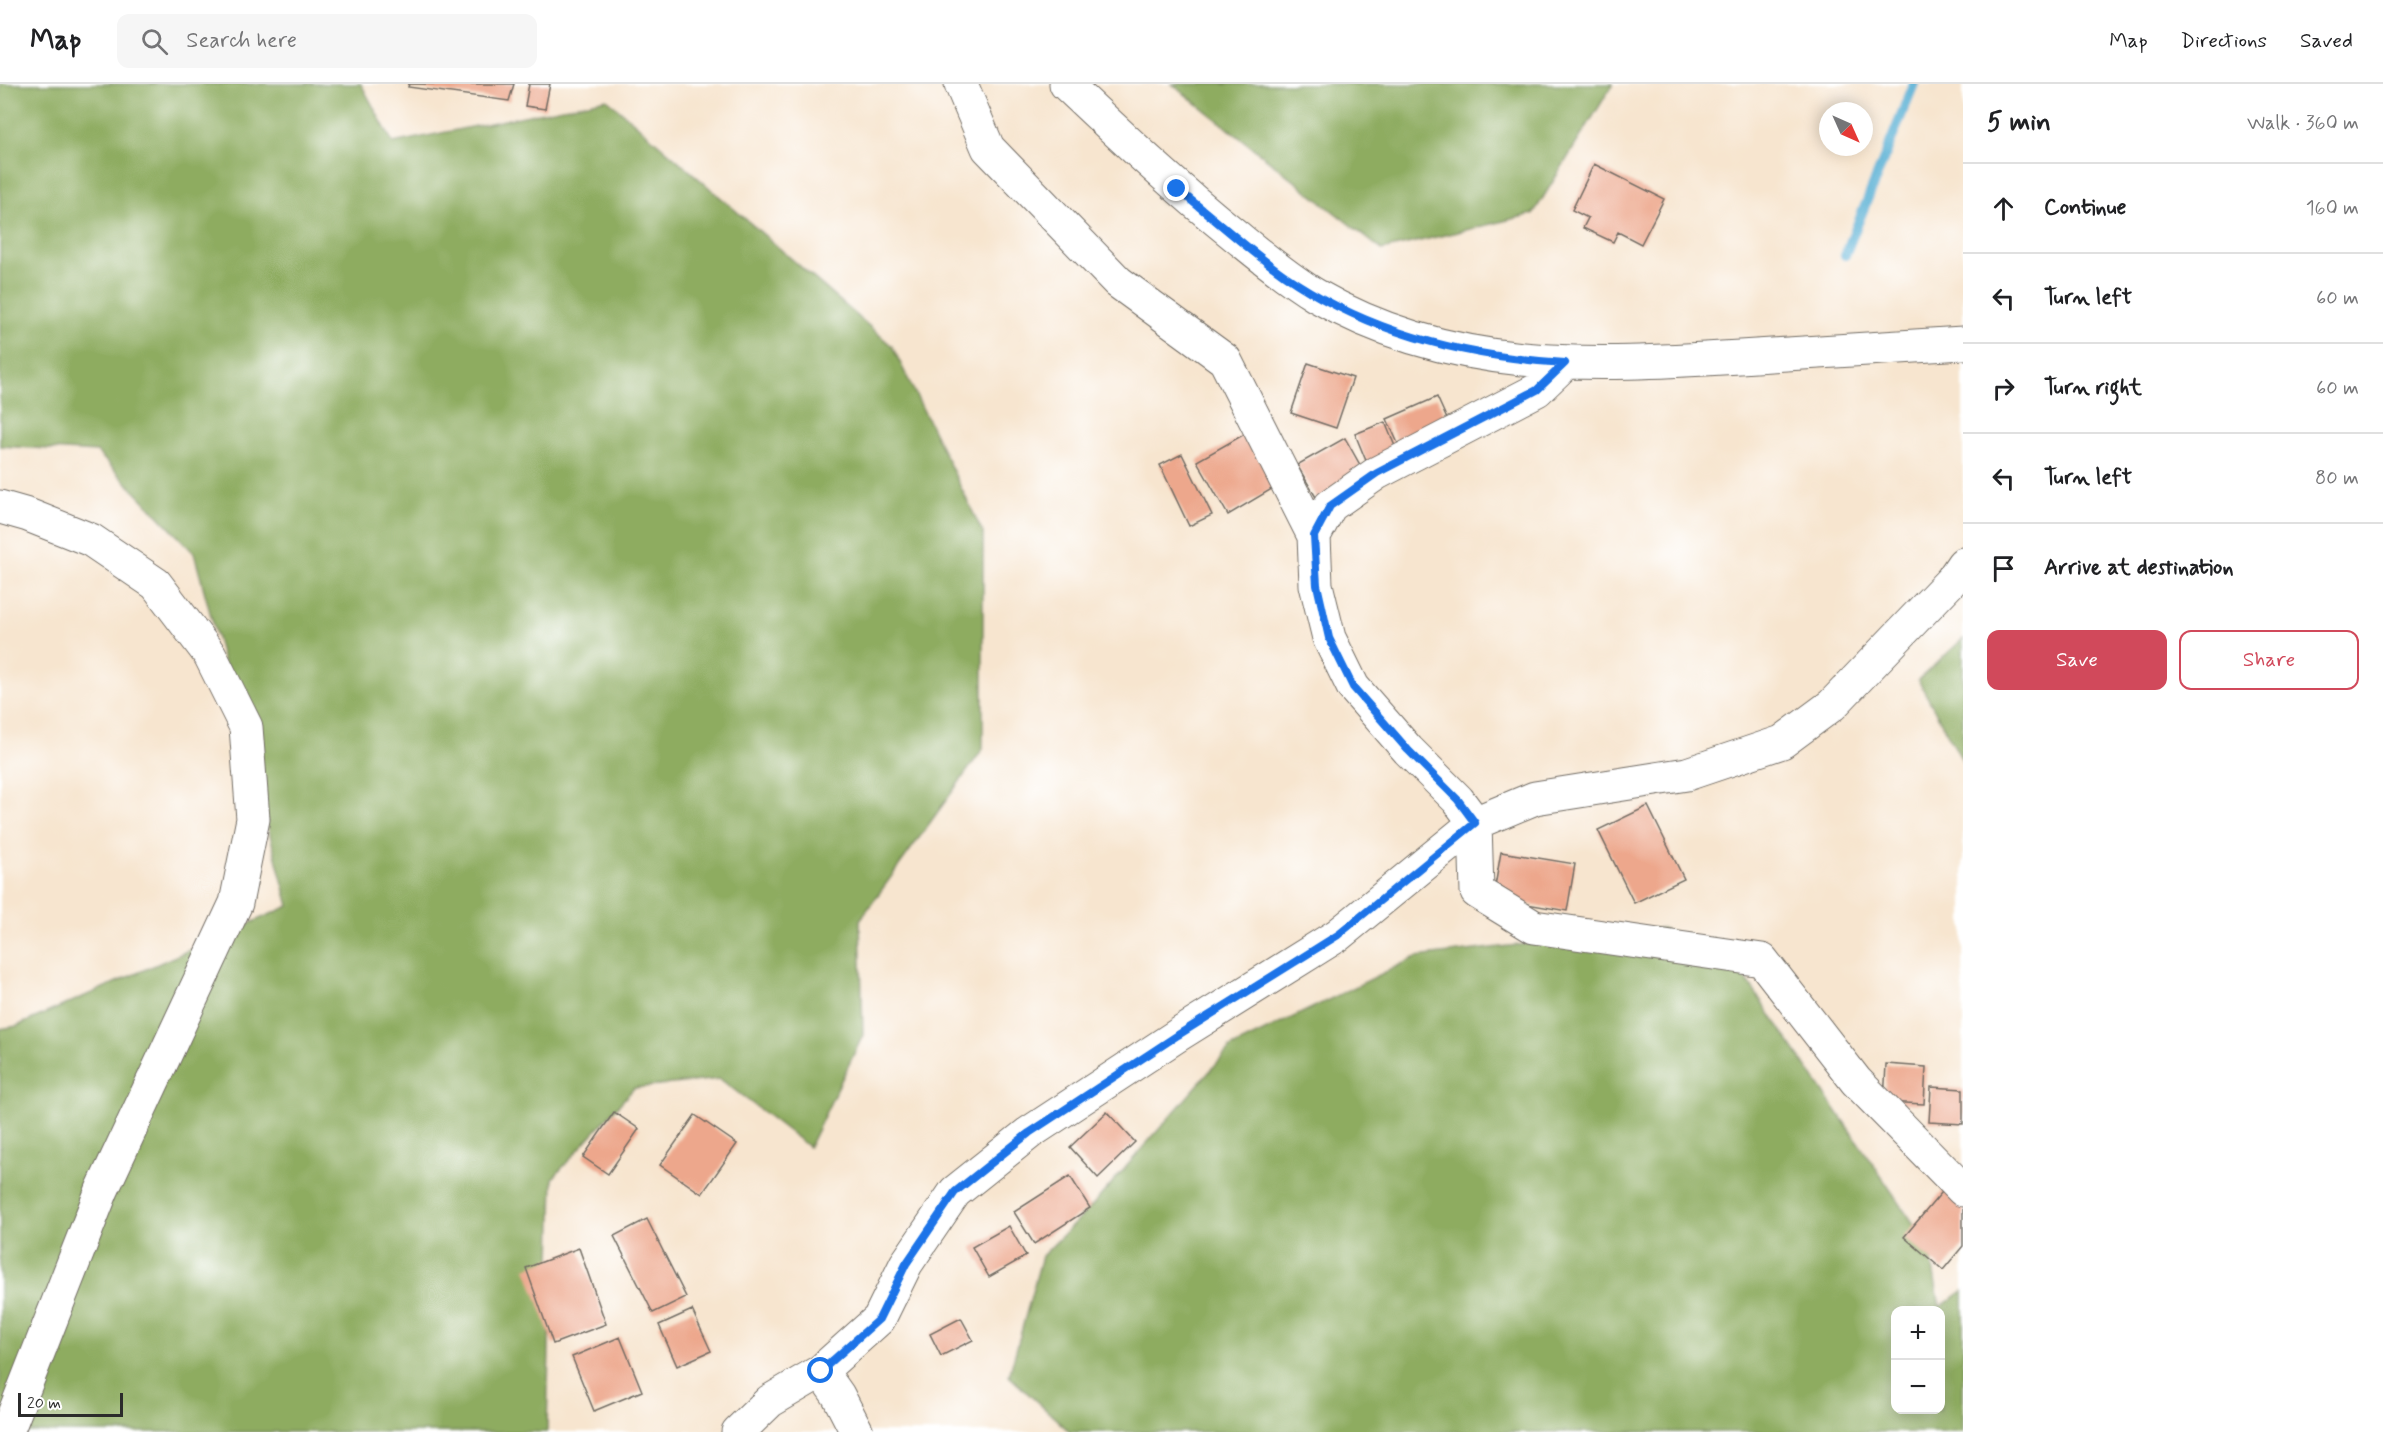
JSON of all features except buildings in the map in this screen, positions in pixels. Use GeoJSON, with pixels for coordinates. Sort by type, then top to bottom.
{"type":"FeatureCollection","features":[{"type":"Feature","properties":{"kind":"street"},"geometry":{"type":"LineString","coordinates":[[961,84],[988,148],[1118,282],[1225,360],[1314,536],[1317,585],[1329,638],[1353,687],[1408,750],[1458,800],[1475,823],[1477,892],[1534,927],[1762,960],[1856,1081],[1963,1190]]}},
{"type":"Feature","properties":{"kind":"street"},"geometry":{"type":"LineString","coordinates":[[1066,84],[1177,189],[1283,274],[1317,296],[1380,326],[1416,339],[1476,354],[1521,360],[1625,364],[1963,343]]}},
{"type":"Feature","properties":{"kind":"street"},"geometry":{"type":"LineString","coordinates":[[1314,536],[1330,506],[1377,473],[1537,390],[1565,363]]}},
{"type":"Feature","properties":{"kind":"street"},"geometry":{"type":"LineString","coordinates":[[0,507],[28,515],[92,540],[156,584],[210,655],[246,727],[253,819],[236,903],[102,1190],[7,1432]]}},
{"type":"Feature","properties":{"kind":"street"},"geometry":{"type":"LineString","coordinates":[[738,1432],[770,1401],[821,1371],[879,1319],[906,1264],[955,1192],[1029,1133],[1178,1035],[1338,935],[1475,823],[1535,798],[1687,774],[1782,742],[1832,705],[1952,580],[1963,564]]}},
{"type":"Feature","properties":{"kind":"street"},"geometry":{"type":"LineString","coordinates":[[821,1371],[848,1412],[857,1432]]}},
{"type":"Feature","properties":{"kind":"green space"},"geometry":{"type":"Polygon","coordinates":[[[0,84],[361,84],[393,143],[607,99],[892,346],[983,533],[983,749],[860,920],[863,1035],[809,1147],[720,1079],[634,1088],[553,1178],[547,1432],[0,1432],[0,1029],[17,1026],[289,906],[194,553],[97,452],[0,446],[0,84]]]}},
{"type":"Feature","properties":{"kind":"green space"},"geometry":{"type":"Polygon","coordinates":[[[1172,84],[1613,84],[1533,214],[1382,250],[1172,84]]]}},
{"type":"Feature","properties":{"kind":"green space"},"geometry":{"type":"Polygon","coordinates":[[[1963,639],[1963,762],[1918,680],[1963,639]]]}},
{"type":"Feature","properties":{"kind":"green space"},"geometry":{"type":"Polygon","coordinates":[[[1662,928],[1740,970],[1929,1246],[1940,1306],[1891,1306],[1891,1414],[1945,1414],[1945,1306],[1941,1306],[1963,1291],[1963,1432],[1070,1432],[1009,1376],[1042,1256],[1090,1208],[1230,1048],[1416,957],[1662,928]]]}},
{"type":"Feature","properties":{"kind":"waterway"},"geometry":{"type":"LineString","coordinates":[[1845,255],[1914,84]]}},
{"type":"Feature","properties":{"kind":"route"},"geometry":{"type":"LineString","coordinates":[[821,1371],[879,1319],[906,1264],[955,1192],[1029,1133],[1178,1035],[1338,935],[1475,823],[1458,800],[1408,750],[1353,687],[1329,638],[1317,585],[1314,536],[1330,506],[1377,473],[1537,390],[1565,363],[1476,354],[1416,339],[1380,326],[1317,296],[1283,274],[1177,189]]}}]}
